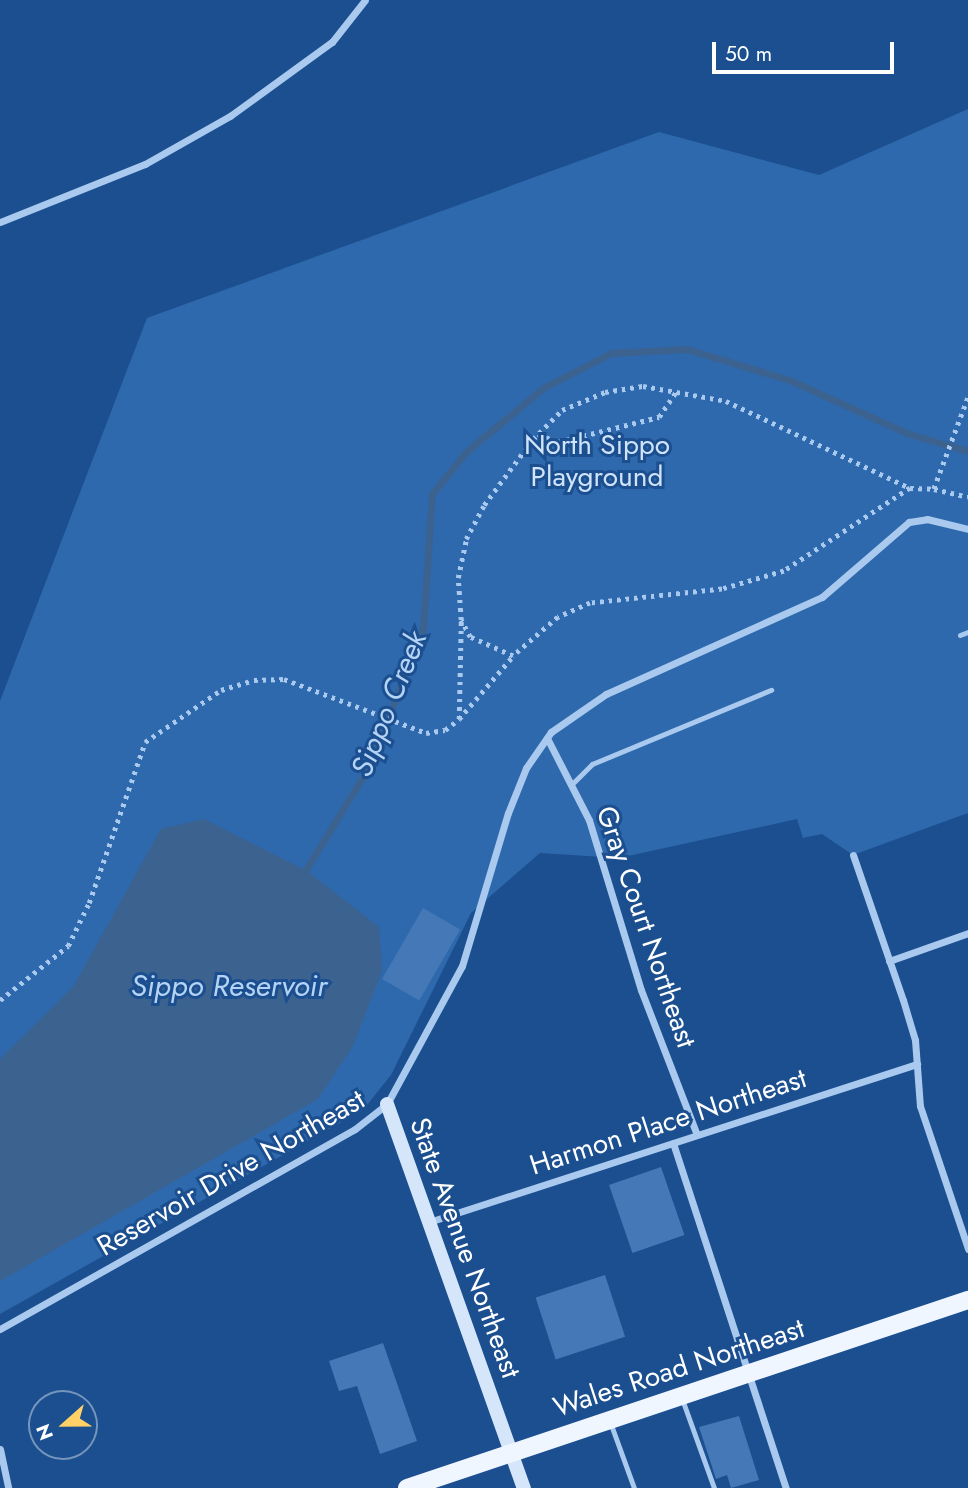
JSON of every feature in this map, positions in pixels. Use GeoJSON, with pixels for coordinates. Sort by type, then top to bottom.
{"type":"FeatureCollection","features":[{"type":"Feature","properties":{"kind":"main road","name":"Wales Road Northeast"},"geometry":{"type":"LineString","coordinates":[[407,1488],[968,1300]]}},
{"type":"Feature","properties":{"kind":"street"},"geometry":{"type":"LineString","coordinates":[[0,222],[145,164],[230,116],[332,42],[365,0]]}},
{"type":"Feature","properties":{"kind":"street","name":"Reservoir Drive Northeast"},"geometry":{"type":"LineString","coordinates":[[0,1329],[355,1129],[387,1104],[462,966],[508,813],[526,768],[547,738],[606,694],[822,597],[909,522],[927,519],[968,530]]}},
{"type":"Feature","properties":{"kind":"street","name":"Gray Court Northeast"},"geometry":{"type":"LineString","coordinates":[[547,738],[573,783],[607,870],[641,990],[697,1135]]}},
{"type":"Feature","properties":{"kind":"street"},"geometry":{"type":"LineString","coordinates":[[853,855],[889,961],[917,1064],[920,1106],[968,1249]]}},
{"type":"Feature","properties":{"kind":"street"},"geometry":{"type":"LineString","coordinates":[[889,961],[968,933]]}},
{"type":"Feature","properties":{"kind":"street","name":"Harmon Place Northeast"},"geometry":{"type":"LineString","coordinates":[[432,1221],[917,1064]]}},
{"type":"Feature","properties":{"kind":"street","name":"State Avenue Northeast"},"geometry":{"type":"LineString","coordinates":[[387,1104],[432,1221],[524,1488]]}},
{"type":"Feature","properties":{"kind":"street"},"geometry":{"type":"LineString","coordinates":[[673,1143],[746,1374],[786,1488]]}},
{"type":"Feature","properties":{"kind":"street"},"geometry":{"type":"LineString","coordinates":[[0,1449],[8,1488]]}},
{"type":"Feature","properties":{"kind":"lane"},"geometry":{"type":"LineString","coordinates":[[960,635],[968,632]]}},
{"type":"Feature","properties":{"kind":"lane"},"geometry":{"type":"LineString","coordinates":[[573,783],[592,764],[771,690]]}},
{"type":"Feature","properties":{"kind":"lane"},"geometry":{"type":"LineString","coordinates":[[680,1395],[714,1488]]}},
{"type":"Feature","properties":{"kind":"lane"},"geometry":{"type":"LineString","coordinates":[[609,1419],[634,1488]]}},
{"type":"Feature","properties":{"kind":"path"},"geometry":{"type":"LineString","coordinates":[[459,719],[461,620],[458,578],[466,539],[538,434],[562,410],[605,392],[643,386],[677,390],[761,415],[910,488],[934,489],[968,497]]}},
{"type":"Feature","properties":{"kind":"path"},"geometry":{"type":"LineString","coordinates":[[538,434],[558,442],[659,417],[677,390]]}},
{"type":"Feature","properties":{"kind":"path"},"geometry":{"type":"LineString","coordinates":[[934,489],[953,430],[968,398]]}},
{"type":"Feature","properties":{"kind":"path"},"geometry":{"type":"LineString","coordinates":[[0,1000],[68,946],[89,903],[145,742],[221,690],[254,680],[285,678],[368,707],[426,733],[445,730],[459,719],[513,656],[558,617],[590,603],[722,589],[785,571],[910,488]]}},
{"type":"Feature","properties":{"kind":"path"},"geometry":{"type":"LineString","coordinates":[[461,620],[470,637],[513,656]]}},
{"type":"Feature","properties":{"kind":"green space","name":"North Sippo Playground"},"geometry":{"type":"Polygon","coordinates":[[[968,109],[968,813],[853,855],[822,834],[803,838],[797,819],[619,858],[540,853],[471,913],[391,1075],[363,1110],[0,1314],[0,701],[147,318],[659,132],[819,175],[968,109]]]}},
{"type":"Feature","properties":{"kind":"water","name":"Sippo Reservoir"},"geometry":{"type":"Polygon","coordinates":[[[204,819],[307,871],[379,927],[382,971],[353,1046],[318,1099],[0,1281],[0,1059],[73,987],[161,829],[204,819]]]}},
{"type":"Feature","properties":{"kind":"building"},"geometry":{"type":"Polygon","coordinates":[[[423,908],[460,930],[419,1001],[382,979],[423,908]]]}},
{"type":"Feature","properties":{"kind":"building"},"geometry":{"type":"Polygon","coordinates":[[[661,1167],[684,1235],[632,1253],[609,1185],[661,1167]]]}},
{"type":"Feature","properties":{"kind":"building"},"geometry":{"type":"Polygon","coordinates":[[[605,1275],[625,1337],[556,1359],[536,1298],[605,1275]]]}},
{"type":"Feature","properties":{"kind":"building"},"geometry":{"type":"Polygon","coordinates":[[[383,1343],[417,1441],[380,1454],[357,1386],[339,1391],[329,1361],[383,1343]]]}},
{"type":"Feature","properties":{"kind":"building"},"geometry":{"type":"Polygon","coordinates":[[[739,1416],[759,1480],[731,1488],[727,1475],[716,1479],[699,1427],[739,1416]]]}},
{"type":"Feature","properties":{"kind":"waterway","name":"Sippo Creek"},"geometry":{"type":"LineString","coordinates":[[302,876],[370,765],[423,628],[432,494],[466,452],[543,388],[611,353],[687,349],[792,381],[909,434],[968,451]]}}]}
